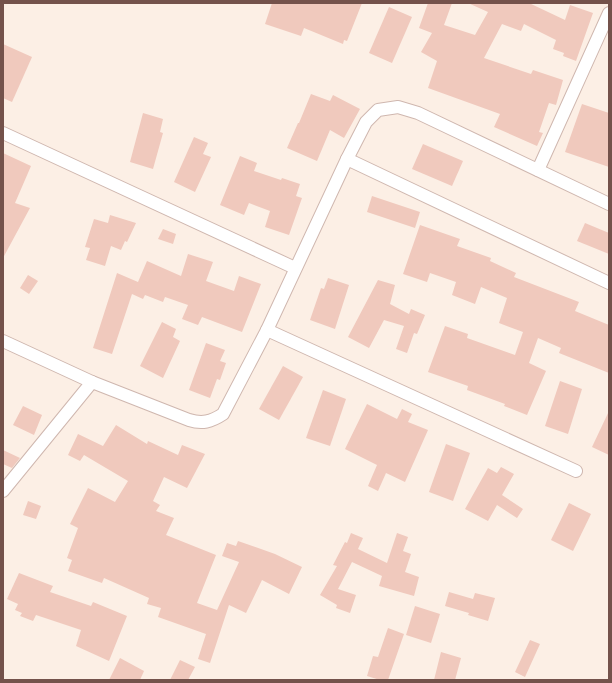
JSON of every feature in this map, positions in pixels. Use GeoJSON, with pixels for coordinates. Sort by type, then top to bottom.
{"type":"FeatureCollection","features":[{"type":"Feature","properties":{"kind":"street"},"geometry":{"type":"LineString","coordinates":[[538,170],[609,14]]}},
{"type":"Feature","properties":{"kind":"street"},"geometry":{"type":"LineString","coordinates":[[3,341],[92,382],[198,423],[208,422],[223,414],[267,330],[347,159],[366,122],[378,110],[398,107],[418,113],[609,204]]}},
{"type":"Feature","properties":{"kind":"street"},"geometry":{"type":"LineString","coordinates":[[3,133],[295,268]]}},
{"type":"Feature","properties":{"kind":"street"},"geometry":{"type":"LineString","coordinates":[[347,159],[609,282]]}},
{"type":"Feature","properties":{"kind":"street"},"geometry":{"type":"LineString","coordinates":[[267,330],[576,471]]}},
{"type":"Feature","properties":{"kind":"street"},"geometry":{"type":"LineString","coordinates":[[3,491],[92,382]]}},
{"type":"Feature","properties":{"kind":"building"},"geometry":{"type":"Polygon","coordinates":[[[272,3],[362,3],[347,41],[344,40],[343,44],[304,28],[301,36],[265,24],[272,3]]]}},
{"type":"Feature","properties":{"kind":"building"},"geometry":{"type":"Polygon","coordinates":[[[428,3],[452,3],[444,25],[475,35],[488,12],[468,3],[529,3],[565,20],[570,5],[593,13],[576,61],[563,56],[564,53],[553,49],[556,40],[524,24],[521,31],[502,24],[484,58],[531,74],[533,70],[563,80],[556,105],[549,103],[539,132],[543,133],[537,146],[494,127],[500,114],[428,88],[437,61],[421,52],[432,33],[419,28],[428,3]]]}},
{"type":"Feature","properties":{"kind":"building"},"geometry":{"type":"Polygon","coordinates":[[[389,7],[412,17],[392,63],[369,53],[389,7]]]}},
{"type":"Feature","properties":{"kind":"building"},"geometry":{"type":"Polygon","coordinates":[[[3,44],[32,57],[12,102],[3,98],[3,44]]]}},
{"type":"Feature","properties":{"kind":"building"},"geometry":{"type":"Polygon","coordinates":[[[311,94],[330,101],[333,95],[360,109],[344,138],[330,130],[317,161],[287,148],[311,94]]]}},
{"type":"Feature","properties":{"kind":"building"},"geometry":{"type":"Polygon","coordinates":[[[582,104],[609,113],[609,167],[565,152],[582,104]]]}},
{"type":"Feature","properties":{"kind":"building"},"geometry":{"type":"Polygon","coordinates":[[[143,113],[163,119],[160,132],[163,133],[153,169],[130,162],[143,113]]]}},
{"type":"Feature","properties":{"kind":"building"},"geometry":{"type":"Polygon","coordinates":[[[194,137],[208,143],[203,154],[211,157],[195,192],[174,182],[194,137]]]}},
{"type":"Feature","properties":{"kind":"building"},"geometry":{"type":"Polygon","coordinates":[[[423,144],[463,161],[452,186],[412,169],[423,144]]]}},
{"type":"Feature","properties":{"kind":"building"},"geometry":{"type":"Polygon","coordinates":[[[3,153],[31,166],[15,203],[30,208],[3,258],[3,153]]]}},
{"type":"Feature","properties":{"kind":"building"},"geometry":{"type":"Polygon","coordinates":[[[240,156],[257,163],[254,171],[281,180],[282,178],[300,184],[296,196],[302,198],[289,235],[265,227],[270,211],[249,203],[244,215],[220,205],[240,156]]]}},
{"type":"Feature","properties":{"kind":"building"},"geometry":{"type":"Polygon","coordinates":[[[372,196],[420,212],[415,228],[367,212],[372,196]]]}},
{"type":"Feature","properties":{"kind":"building"},"geometry":{"type":"Polygon","coordinates":[[[110,215],[136,223],[127,242],[125,241],[121,250],[111,246],[105,266],[86,260],[90,248],[85,247],[94,219],[108,223],[110,215]]]}},
{"type":"Feature","properties":{"kind":"building"},"geometry":{"type":"Polygon","coordinates":[[[585,223],[609,233],[609,254],[577,241],[585,223]]]}},
{"type":"Feature","properties":{"kind":"building"},"geometry":{"type":"Polygon","coordinates":[[[420,225],[460,239],[457,246],[491,258],[490,261],[516,273],[514,277],[579,302],[575,311],[609,325],[609,373],[559,353],[561,348],[538,338],[529,363],[546,371],[527,415],[504,406],[505,404],[467,390],[468,386],[428,372],[445,326],[468,334],[467,338],[515,355],[523,332],[499,323],[507,298],[481,287],[475,304],[452,295],[456,282],[430,273],[427,282],[403,274],[420,225]]]}},
{"type":"Feature","properties":{"kind":"building"},"geometry":{"type":"Polygon","coordinates":[[[163,229],[176,234],[173,244],[158,239],[163,229]]]}},
{"type":"Feature","properties":{"kind":"building"},"geometry":{"type":"Polygon","coordinates":[[[188,254],[213,262],[206,281],[234,291],[239,276],[261,284],[242,332],[202,317],[198,325],[182,319],[188,305],[165,297],[163,302],[145,295],[143,299],[132,294],[112,354],[93,348],[117,273],[138,282],[147,261],[181,276],[188,254]]]}},
{"type":"Feature","properties":{"kind":"building"},"geometry":{"type":"Polygon","coordinates":[[[28,275],[38,281],[29,294],[20,288],[28,275]]]}},
{"type":"Feature","properties":{"kind":"building"},"geometry":{"type":"Polygon","coordinates":[[[328,278],[349,285],[335,329],[310,320],[321,288],[324,289],[328,278]]]}},
{"type":"Feature","properties":{"kind":"building"},"geometry":{"type":"Polygon","coordinates":[[[378,280],[395,285],[390,304],[409,314],[411,309],[425,315],[417,334],[414,333],[407,353],[396,349],[404,326],[384,320],[369,348],[348,337],[378,280]]]}},
{"type":"Feature","properties":{"kind":"building"},"geometry":{"type":"Polygon","coordinates":[[[162,322],[176,329],[173,337],[180,341],[163,378],[140,366],[162,322]]]}},
{"type":"Feature","properties":{"kind":"building"},"geometry":{"type":"Polygon","coordinates":[[[206,343],[225,350],[220,361],[226,363],[220,380],[217,379],[210,398],[189,390],[206,343]]]}},
{"type":"Feature","properties":{"kind":"building"},"geometry":{"type":"Polygon","coordinates":[[[283,366],[303,377],[279,420],[259,409],[283,366]]]}},
{"type":"Feature","properties":{"kind":"building"},"geometry":{"type":"Polygon","coordinates":[[[560,381],[582,389],[568,434],[545,426],[560,381]]]}},
{"type":"Feature","properties":{"kind":"building"},"geometry":{"type":"Polygon","coordinates":[[[323,390],[346,399],[330,446],[306,438],[323,390]]]}},
{"type":"Feature","properties":{"kind":"building"},"geometry":{"type":"Polygon","coordinates":[[[367,404],[397,419],[402,409],[412,414],[408,422],[428,430],[405,482],[386,473],[378,491],[368,486],[377,465],[345,449],[367,404]]]}},
{"type":"Feature","properties":{"kind":"building"},"geometry":{"type":"Polygon","coordinates":[[[23,406],[42,415],[34,435],[13,425],[23,406]]]}},
{"type":"Feature","properties":{"kind":"building"},"geometry":{"type":"Polygon","coordinates":[[[609,411],[609,455],[592,447],[609,411]]]}},
{"type":"Feature","properties":{"kind":"building"},"geometry":{"type":"Polygon","coordinates":[[[116,425],[147,444],[148,441],[178,455],[182,445],[205,454],[187,488],[164,477],[153,501],[160,505],[156,511],[174,518],[166,535],[216,555],[197,603],[217,610],[239,562],[222,556],[227,543],[236,546],[238,541],[275,554],[302,567],[289,594],[262,580],[246,613],[229,605],[210,663],[198,659],[206,634],[158,617],[161,608],[147,604],[149,598],[104,578],[102,583],[68,571],[72,560],[67,558],[78,528],[70,524],[88,488],[115,502],[128,481],[84,455],[80,461],[68,455],[78,434],[103,446],[116,425]]]}},
{"type":"Feature","properties":{"kind":"building"},"geometry":{"type":"Polygon","coordinates":[[[446,444],[470,453],[453,501],[429,492],[446,444]]]}},
{"type":"Feature","properties":{"kind":"building"},"geometry":{"type":"Polygon","coordinates":[[[3,450],[20,458],[12,468],[3,464],[3,450]]]}},
{"type":"Feature","properties":{"kind":"building"},"geometry":{"type":"Polygon","coordinates":[[[501,467],[514,474],[502,495],[523,509],[517,518],[497,505],[488,521],[465,509],[488,468],[497,473],[501,467]]]}},
{"type":"Feature","properties":{"kind":"building"},"geometry":{"type":"Polygon","coordinates":[[[28,501],[41,506],[36,519],[23,515],[28,501]]]}},
{"type":"Feature","properties":{"kind":"building"},"geometry":{"type":"Polygon","coordinates":[[[569,503],[591,514],[573,551],[551,540],[569,503]]]}},
{"type":"Feature","properties":{"kind":"building"},"geometry":{"type":"Polygon","coordinates":[[[351,533],[363,538],[358,549],[387,563],[397,533],[408,537],[403,551],[411,554],[405,572],[419,577],[414,596],[379,586],[382,576],[352,562],[338,589],[356,595],[350,613],[336,608],[337,605],[320,595],[337,566],[333,565],[345,542],[347,543],[351,533]]]}},
{"type":"Feature","properties":{"kind":"building"},"geometry":{"type":"Polygon","coordinates":[[[19,573],[53,586],[50,592],[91,606],[93,602],[127,616],[109,661],[76,646],[81,630],[36,615],[33,621],[20,616],[22,613],[15,610],[18,604],[7,599],[19,573]]]}},
{"type":"Feature","properties":{"kind":"building"},"geometry":{"type":"Polygon","coordinates":[[[449,592],[473,599],[475,593],[495,598],[488,621],[468,615],[469,613],[445,606],[449,592]]]}},
{"type":"Feature","properties":{"kind":"building"},"geometry":{"type":"Polygon","coordinates":[[[415,606],[440,614],[431,643],[406,635],[415,606]]]}},
{"type":"Feature","properties":{"kind":"building"},"geometry":{"type":"Polygon","coordinates":[[[388,628],[404,634],[388,680],[380,680],[367,676],[373,656],[378,657],[388,628]]]}},
{"type":"Feature","properties":{"kind":"building"},"geometry":{"type":"Polygon","coordinates":[[[530,640],[540,644],[525,677],[515,672],[530,640]]]}},
{"type":"Feature","properties":{"kind":"building"},"geometry":{"type":"Polygon","coordinates":[[[441,652],[461,658],[455,680],[434,680],[441,652]]]}},
{"type":"Feature","properties":{"kind":"building"},"geometry":{"type":"Polygon","coordinates":[[[120,658],[144,671],[140,680],[109,680],[120,658]]]}},
{"type":"Feature","properties":{"kind":"building"},"geometry":{"type":"Polygon","coordinates":[[[180,660],[195,667],[188,680],[170,680],[180,660]]]}}]}
